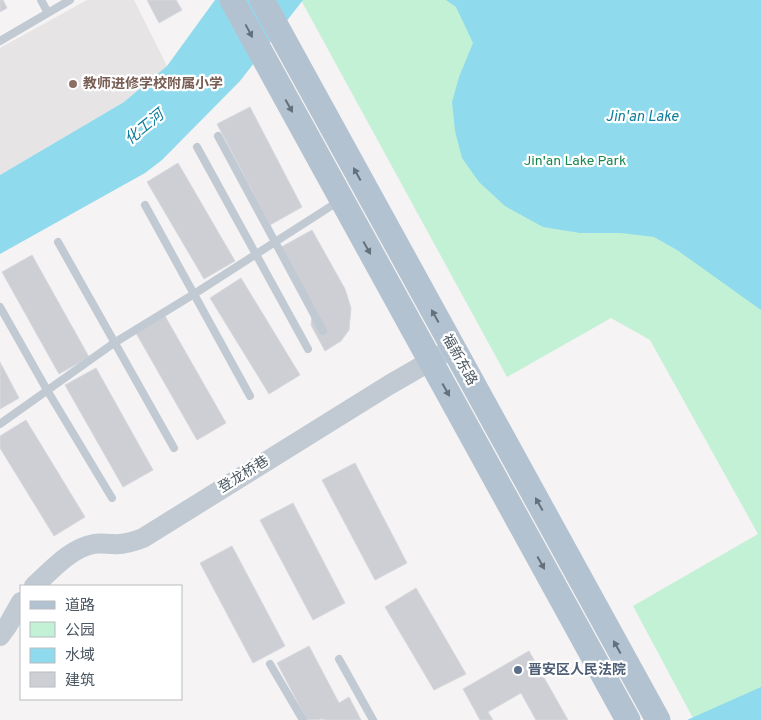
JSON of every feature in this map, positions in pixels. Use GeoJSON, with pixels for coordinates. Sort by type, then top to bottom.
{"type":"FeatureCollection","features":[{"type":"Feature","properties":{"kind":"main road","name":"福新东路"},"geometry":{"type":"LineString","coordinates":[[232,0],[628,720]]}},
{"type":"Feature","properties":{"kind":"main road","name":"福新东路"},"geometry":{"type":"LineString","coordinates":[[262,0],[658,720]]}},
{"type":"Feature","properties":{"kind":"street","name":"登龙桥巷"},"geometry":{"type":"LineString","coordinates":[[35,585],[64,559],[83,547],[102,543],[124,544],[144,538],[389,385],[453,348]]}},
{"type":"Feature","properties":{"kind":"street"},"geometry":{"type":"LineString","coordinates":[[0,636],[20,604]]}},
{"type":"Feature","properties":{"kind":"lane"},"geometry":{"type":"LineString","coordinates":[[41,0],[48,13]]}},
{"type":"Feature","properties":{"kind":"lane"},"geometry":{"type":"LineString","coordinates":[[0,41],[70,0]]}},
{"type":"Feature","properties":{"kind":"lane"},"geometry":{"type":"LineString","coordinates":[[218,136],[323,331]]}},
{"type":"Feature","properties":{"kind":"lane"},"geometry":{"type":"LineString","coordinates":[[197,147],[308,349]]}},
{"type":"Feature","properties":{"kind":"lane"},"geometry":{"type":"LineString","coordinates":[[0,424],[114,343],[341,200]]}},
{"type":"Feature","properties":{"kind":"lane"},"geometry":{"type":"LineString","coordinates":[[145,205],[250,396]]}},
{"type":"Feature","properties":{"kind":"lane"},"geometry":{"type":"LineString","coordinates":[[58,242],[174,448]]}},
{"type":"Feature","properties":{"kind":"lane"},"geometry":{"type":"LineString","coordinates":[[0,307],[46,390],[112,498]]}},
{"type":"Feature","properties":{"kind":"lane"},"geometry":{"type":"LineString","coordinates":[[339,659],[373,720]]}},
{"type":"Feature","properties":{"kind":"lane"},"geometry":{"type":"LineString","coordinates":[[270,664],[303,720]]}},
{"type":"Feature","properties":{"kind":"shaded area","name":"教师进修学校附属小学"},"geometry":{"type":"Polygon","coordinates":[[[87,0],[134,0],[167,66],[124,102],[0,175],[0,48],[87,0]]]}},
{"type":"Feature","properties":{"kind":"green space","name":"Jin'an Lake Park"},"geometry":{"type":"Polygon","coordinates":[[[301,0],[761,0],[761,720],[694,720],[633,606],[758,534],[650,340],[611,318],[507,377],[301,0]]]}},
{"type":"Feature","properties":{"kind":"water","name":"化工河"},"geometry":{"type":"Polygon","coordinates":[[[215,0],[303,0],[240,81],[162,160],[145,173],[0,254],[0,175],[124,102],[167,66],[215,0]]]}},
{"type":"Feature","properties":{"kind":"water","name":"Jin'an Lake"},"geometry":{"type":"Polygon","coordinates":[[[446,0],[761,0],[761,310],[677,250],[654,237],[621,233],[580,233],[543,227],[505,206],[479,182],[462,158],[455,131],[452,102],[459,77],[473,43],[456,7],[446,0]]]}},
{"type":"Feature","properties":{"kind":"water"},"geometry":{"type":"Polygon","coordinates":[[[761,687],[761,720],[687,720],[761,687]]]}},
{"type":"Feature","properties":{"kind":"building"},"geometry":{"type":"Polygon","coordinates":[[[0,0],[3,0],[7,8],[0,12],[0,0]]]}},
{"type":"Feature","properties":{"kind":"building"},"geometry":{"type":"Polygon","coordinates":[[[147,0],[176,0],[182,10],[159,23],[147,0]]]}},
{"type":"Feature","properties":{"kind":"building"},"geometry":{"type":"Polygon","coordinates":[[[250,107],[302,207],[270,225],[217,124],[250,107]]]}},
{"type":"Feature","properties":{"kind":"building"},"geometry":{"type":"Polygon","coordinates":[[[178,163],[235,261],[204,279],[147,182],[178,163]]]}},
{"type":"Feature","properties":{"kind":"building"},"geometry":{"type":"Polygon","coordinates":[[[312,230],[345,289],[351,308],[349,330],[341,341],[325,351],[311,325],[312,315],[276,250],[312,230]]]}},
{"type":"Feature","properties":{"kind":"building"},"geometry":{"type":"Polygon","coordinates":[[[32,255],[89,357],[59,374],[2,272],[32,255]]]}},
{"type":"Feature","properties":{"kind":"building"},"geometry":{"type":"Polygon","coordinates":[[[241,278],[300,375],[269,394],[210,298],[241,278]]]}},
{"type":"Feature","properties":{"kind":"building"},"geometry":{"type":"Polygon","coordinates":[[[165,316],[226,423],[197,440],[136,333],[165,316]]]}},
{"type":"Feature","properties":{"kind":"building"},"geometry":{"type":"Polygon","coordinates":[[[0,362],[19,398],[0,409],[0,362]]]}},
{"type":"Feature","properties":{"kind":"building"},"geometry":{"type":"Polygon","coordinates":[[[96,368],[153,470],[123,487],[65,385],[96,368]]]}},
{"type":"Feature","properties":{"kind":"building"},"geometry":{"type":"Polygon","coordinates":[[[26,420],[85,517],[54,536],[0,448],[0,436],[26,420]]]}},
{"type":"Feature","properties":{"kind":"building"},"geometry":{"type":"Polygon","coordinates":[[[355,463],[407,563],[375,580],[322,480],[355,463]]]}},
{"type":"Feature","properties":{"kind":"building"},"geometry":{"type":"Polygon","coordinates":[[[293,503],[345,603],[313,620],[260,520],[293,503]]]}},
{"type":"Feature","properties":{"kind":"building"},"geometry":{"type":"Polygon","coordinates":[[[232,546],[285,646],[253,663],[200,563],[232,546]]]}},
{"type":"Feature","properties":{"kind":"building"},"geometry":{"type":"Polygon","coordinates":[[[416,588],[466,674],[434,690],[385,607],[416,588]]]}},
{"type":"Feature","properties":{"kind":"building"},"geometry":{"type":"Polygon","coordinates":[[[309,646],[339,703],[349,697],[361,720],[307,720],[277,663],[309,646]]]}},
{"type":"Feature","properties":{"kind":"building","name":"晋安区人民法院"},"geometry":{"type":"Polygon","coordinates":[[[529,651],[568,720],[536,720],[521,693],[488,712],[493,720],[480,720],[463,689],[529,651]]]}},
{"type":"Feature","properties":{"kind":"place","name":"教师进修学校附属小学"},"geometry":{"type":"Point","coordinates":[73,84]}},
{"type":"Feature","properties":{"kind":"place","name":"晋安区人民法院"},"geometry":{"type":"Point","coordinates":[518,670]}}]}
